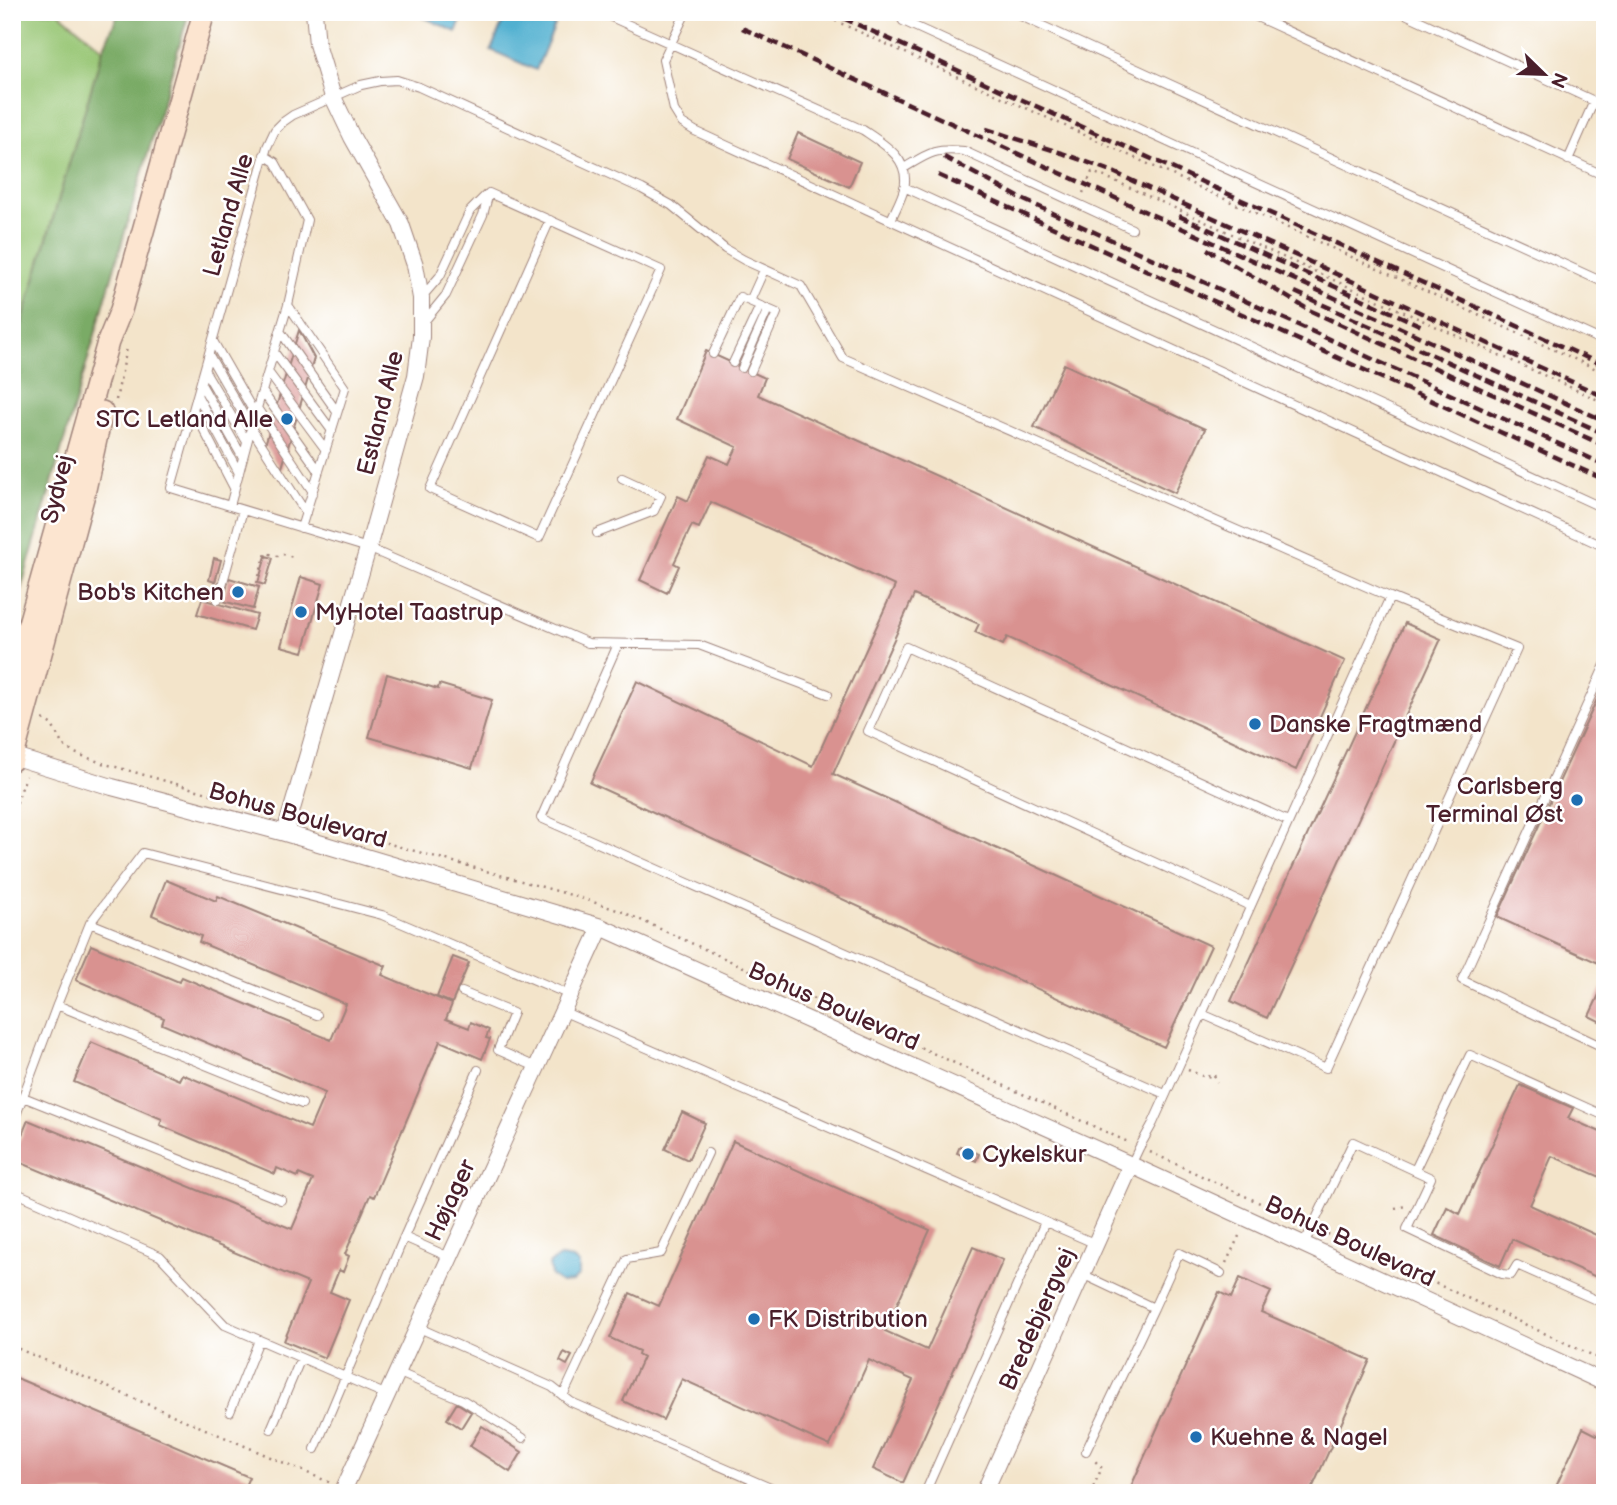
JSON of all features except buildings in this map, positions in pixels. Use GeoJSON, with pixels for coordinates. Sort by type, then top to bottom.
{"type":"FeatureCollection","features":[{"type":"Feature","properties":{"kind":"main road","name":"Sydvej"},"geometry":{"type":"LineString","coordinates":[[12,684],[204,12]]}},
{"type":"Feature","properties":{"kind":"main road","name":"Sydvej"},"geometry":{"type":"LineString","coordinates":[[13,758],[84,494],[118,344],[121,310]]}},
{"type":"Feature","properties":{"kind":"street","name":"Estland Alle"},"geometry":{"type":"LineString","coordinates":[[285,833],[416,376],[421,325],[421,298],[415,265],[401,224],[352,137],[333,97],[317,44],[314,12]]}},
{"type":"Feature","properties":{"kind":"street","name":"Bohus Boulevard"},"geometry":{"type":"LineString","coordinates":[[13,758],[285,833],[601,927],[1131,1165],[1605,1383]]}},
{"type":"Feature","properties":{"kind":"street","name":"Højager"},"geometry":{"type":"LineString","coordinates":[[343,1491],[601,927]]}},
{"type":"Feature","properties":{"kind":"street","name":"Bredebjergvej"},"geometry":{"type":"LineString","coordinates":[[984,1493],[1131,1165]]}},
{"type":"Feature","properties":{"kind":"lane"},"geometry":{"type":"LineString","coordinates":[[600,12],[863,130],[891,148],[904,168],[904,187],[891,220]]}},
{"type":"Feature","properties":{"kind":"lane"},"geometry":{"type":"LineString","coordinates":[[686,12],[663,60],[674,110],[682,123],[695,131],[1605,547]]}},
{"type":"Feature","properties":{"kind":"lane"},"geometry":{"type":"LineString","coordinates":[[898,12],[903,21],[1605,342]]}},
{"type":"Feature","properties":{"kind":"lane"},"geometry":{"type":"LineString","coordinates":[[1012,12],[1605,284]]}},
{"type":"Feature","properties":{"kind":"lane"},"geometry":{"type":"LineString","coordinates":[[1245,12],[1605,176]]}},
{"type":"Feature","properties":{"kind":"lane"},"geometry":{"type":"LineString","coordinates":[[1401,12],[1594,101],[1568,160]]}},
{"type":"Feature","properties":{"kind":"lane","name":"Letland Alle"},"geometry":{"type":"LineString","coordinates":[[828,694],[699,645],[588,643],[368,548],[171,488],[264,155],[270,139],[283,122],[304,108],[380,80],[397,80],[419,87],[642,189],[670,205],[725,249],[801,286],[843,358],[1390,597]]}},
{"type":"Feature","properties":{"kind":"lane"},"geometry":{"type":"LineString","coordinates":[[904,168],[926,154],[943,149],[964,152],[1132,229]]}},
{"type":"Feature","properties":{"kind":"lane"},"geometry":{"type":"LineString","coordinates":[[230,506],[288,305],[307,220],[275,162],[264,155]]}},
{"type":"Feature","properties":{"kind":"lane"},"geometry":{"type":"LineString","coordinates":[[904,187],[1605,509]]}},
{"type":"Feature","properties":{"kind":"lane"},"geometry":{"type":"LineString","coordinates":[[421,298],[440,276],[470,211],[489,193]]}},
{"type":"Feature","properties":{"kind":"lane"},"geometry":{"type":"LineString","coordinates":[[489,193],[550,220],[661,270],[539,538],[430,489],[550,220]]}},
{"type":"Feature","properties":{"kind":"lane"},"geometry":{"type":"LineString","coordinates":[[421,325],[446,295],[489,193]]}},
{"type":"Feature","properties":{"kind":"lane"},"geometry":{"type":"LineString","coordinates":[[750,302],[764,270]]}},
{"type":"Feature","properties":{"kind":"lane"},"geometry":{"type":"LineString","coordinates":[[713,354],[740,297],[777,313],[746,370]]}},
{"type":"Feature","properties":{"kind":"lane"},"geometry":{"type":"LineString","coordinates":[[288,305],[345,388],[301,528]]}},
{"type":"Feature","properties":{"kind":"lane"},"geometry":{"type":"LineString","coordinates":[[733,363],[764,308]]}},
{"type":"Feature","properties":{"kind":"lane"},"geometry":{"type":"LineString","coordinates":[[280,331],[337,412]]}},
{"type":"Feature","properties":{"kind":"lane"},"geometry":{"type":"LineString","coordinates":[[213,341],[256,411],[313,492]]}},
{"type":"Feature","properties":{"kind":"lane"},"geometry":{"type":"LineString","coordinates":[[274,352],[331,431]]}},
{"type":"Feature","properties":{"kind":"lane"},"geometry":{"type":"LineString","coordinates":[[209,355],[251,428],[306,513]]}},
{"type":"Feature","properties":{"kind":"lane"},"geometry":{"type":"LineString","coordinates":[[205,370],[247,442]]}},
{"type":"Feature","properties":{"kind":"lane"},"geometry":{"type":"LineString","coordinates":[[268,372],[326,450]]}},
{"type":"Feature","properties":{"kind":"lane"},"geometry":{"type":"LineString","coordinates":[[201,384],[243,457]]}},
{"type":"Feature","properties":{"kind":"lane"},"geometry":{"type":"LineString","coordinates":[[262,391],[319,471]]}},
{"type":"Feature","properties":{"kind":"lane"},"geometry":{"type":"LineString","coordinates":[[198,397],[239,472]]}},
{"type":"Feature","properties":{"kind":"lane"},"geometry":{"type":"LineString","coordinates":[[194,411],[234,488]]}},
{"type":"Feature","properties":{"kind":"lane"},"geometry":{"type":"LineString","coordinates":[[597,533],[654,511],[661,496],[622,478]]}},
{"type":"Feature","properties":{"kind":"lane"},"geometry":{"type":"LineString","coordinates":[[218,600],[243,510]]}},
{"type":"Feature","properties":{"kind":"lane"},"geometry":{"type":"LineString","coordinates":[[1131,1165],[1153,1123],[1288,821],[1390,597],[1517,649],[1326,1068],[1202,1014]]}},
{"type":"Feature","properties":{"kind":"lane"},"geometry":{"type":"LineString","coordinates":[[618,644],[541,818],[1166,1094]]}},
{"type":"Feature","properties":{"kind":"lane"},"geometry":{"type":"LineString","coordinates":[[1251,906],[868,731],[906,647],[1288,821]]}},
{"type":"Feature","properties":{"kind":"lane"},"geometry":{"type":"LineString","coordinates":[[1605,665],[1462,980],[1605,1048]]}},
{"type":"Feature","properties":{"kind":"lane"},"geometry":{"type":"LineString","coordinates":[[12,1126],[90,923],[143,853],[382,915],[570,995]]}},
{"type":"Feature","properties":{"kind":"lane"},"geometry":{"type":"LineString","coordinates":[[90,923],[317,1015]]}},
{"type":"Feature","properties":{"kind":"lane"},"geometry":{"type":"LineString","coordinates":[[462,992],[513,1013],[498,1050],[536,1068]]}},
{"type":"Feature","properties":{"kind":"lane"},"geometry":{"type":"LineString","coordinates":[[57,1005],[302,1104]]}},
{"type":"Feature","properties":{"kind":"lane"},"geometry":{"type":"LineString","coordinates":[[562,1010],[1096,1244]]}},
{"type":"Feature","properties":{"kind":"lane"},"geometry":{"type":"LineString","coordinates":[[1415,1170],[1470,1055],[1605,1116]]}},
{"type":"Feature","properties":{"kind":"lane"},"geometry":{"type":"LineString","coordinates":[[315,1449],[478,1070]]}},
{"type":"Feature","properties":{"kind":"lane"},"geometry":{"type":"LineString","coordinates":[[23,1097],[281,1200]]}},
{"type":"Feature","properties":{"kind":"lane"},"geometry":{"type":"LineString","coordinates":[[1304,1244],[1353,1142],[1431,1178],[1407,1229],[1502,1274],[1511,1275],[1517,1265],[1605,1304]]}},
{"type":"Feature","properties":{"kind":"lane"},"geometry":{"type":"LineString","coordinates":[[563,1396],[627,1259],[661,1253],[708,1153]]}},
{"type":"Feature","properties":{"kind":"lane"},"geometry":{"type":"LineString","coordinates":[[12,1191],[160,1256],[225,1325],[387,1395]]}},
{"type":"Feature","properties":{"kind":"lane"},"geometry":{"type":"LineString","coordinates":[[925,1493],[1045,1222]]}},
{"type":"Feature","properties":{"kind":"lane"},"geometry":{"type":"LineString","coordinates":[[404,1237],[449,1257]]}},
{"type":"Feature","properties":{"kind":"lane"},"geometry":{"type":"LineString","coordinates":[[1086,1451],[1179,1253],[1221,1273]]}},
{"type":"Feature","properties":{"kind":"lane"},"geometry":{"type":"LineString","coordinates":[[1082,1274],[1154,1308]]}},
{"type":"Feature","properties":{"kind":"lane"},"geometry":{"type":"LineString","coordinates":[[417,1327],[552,1387],[571,1402],[782,1493]]}},
{"type":"Feature","properties":{"kind":"lane"},"geometry":{"type":"LineString","coordinates":[[230,1412],[259,1340]]}},
{"type":"Feature","properties":{"kind":"lane"},"geometry":{"type":"LineString","coordinates":[[271,1429],[301,1358]]}},
{"type":"Feature","properties":{"kind":"lane"},"geometry":{"type":"LineString","coordinates":[[397,1372],[463,1400],[523,1438]]}},
{"type":"Feature","properties":{"kind":"path"},"geometry":{"type":"LineString","coordinates":[[816,12],[1605,373]]}},
{"type":"Feature","properties":{"kind":"path"},"geometry":{"type":"LineString","coordinates":[[1078,204],[1092,172],[1605,403]]}},
{"type":"Feature","properties":{"kind":"path"},"geometry":{"type":"LineString","coordinates":[[257,583],[265,552],[293,557]]}},
{"type":"Feature","properties":{"kind":"path"},"geometry":{"type":"LineString","coordinates":[[1178,1066],[1205,1077],[1214,1075],[1217,1082]]}},
{"type":"Feature","properties":{"kind":"path"},"geometry":{"type":"LineString","coordinates":[[1221,1273],[1247,1218]]}},
{"type":"Feature","properties":{"kind":"path"},"geometry":{"type":"LineString","coordinates":[[12,1346],[343,1491]]}},
{"type":"Feature","properties":{"kind":"path"},"geometry":{"type":"LineString","coordinates":[[1086,1451],[1102,1468],[1090,1493]]}},
{"type":"Feature","properties":{"kind":"green space"},"geometry":{"type":"Polygon","coordinates":[[[12,12],[58,12],[103,49],[12,357],[12,12]]]}},
{"type":"Feature","properties":{"kind":"green space"},"geometry":{"type":"Polygon","coordinates":[[[119,12],[189,12],[12,620],[12,357],[103,49],[119,12]]]}},
{"type":"Feature","properties":{"kind":"water"},"geometry":{"type":"Polygon","coordinates":[[[412,12],[465,12],[456,32],[412,12]]]}},
{"type":"Feature","properties":{"kind":"water"},"geometry":{"type":"Polygon","coordinates":[[[507,12],[526,12],[555,25],[536,70],[491,50],[507,12]]]}},
{"type":"Feature","properties":{"kind":"water"},"geometry":{"type":"Polygon","coordinates":[[[560,1257],[573,1259],[579,1264],[579,1275],[572,1282],[561,1283],[551,1276],[549,1264],[560,1257]]]}},
{"type":"Feature","properties":{"kind":"railway"},"geometry":{"type":"LineString","coordinates":[[830,12],[1605,366]]}},
{"type":"Feature","properties":{"kind":"railway"},"geometry":{"type":"LineString","coordinates":[[742,28],[1605,421]]}},
{"type":"Feature","properties":{"kind":"railway"},"geometry":{"type":"LineString","coordinates":[[986,129],[1111,171],[1605,397]]}},
{"type":"Feature","properties":{"kind":"railway"},"geometry":{"type":"LineString","coordinates":[[944,157],[1024,200],[1605,465]]}},
{"type":"Feature","properties":{"kind":"railway"},"geometry":{"type":"LineString","coordinates":[[938,175],[1605,480]]}},
{"type":"Feature","properties":{"kind":"railway"},"geometry":{"type":"LineString","coordinates":[[1179,216],[1424,327]]}},
{"type":"Feature","properties":{"kind":"railway"},"geometry":{"type":"LineString","coordinates":[[1207,249],[1309,310],[1605,446]]}},
{"type":"Feature","properties":{"kind":"railway"},"geometry":{"type":"LineString","coordinates":[[1295,292],[1605,434]]}},
{"type":"Feature","properties":{"kind":"place","name":"STC Letland Alle"},"geometry":{"type":"Point","coordinates":[287,419]}},
{"type":"Feature","properties":{"kind":"place","name":"Bob's Kitchen"},"geometry":{"type":"Point","coordinates":[238,592]}},
{"type":"Feature","properties":{"kind":"place","name":"MyHotel Taastrup"},"geometry":{"type":"Point","coordinates":[301,612]}},
{"type":"Feature","properties":{"kind":"place","name":"Danske Fragtmænd"},"geometry":{"type":"Point","coordinates":[1255,724]}},
{"type":"Feature","properties":{"kind":"place","name":"Carlsberg Terminal Øst"},"geometry":{"type":"Point","coordinates":[1577,800]}},
{"type":"Feature","properties":{"kind":"place","name":"Cykelskur"},"geometry":{"type":"Point","coordinates":[968,1154]}},
{"type":"Feature","properties":{"kind":"place","name":"FK Distribution"},"geometry":{"type":"Point","coordinates":[754,1319]}},
{"type":"Feature","properties":{"kind":"place","name":"Kuehne & Nagel"},"geometry":{"type":"Point","coordinates":[1196,1437]}}]}
